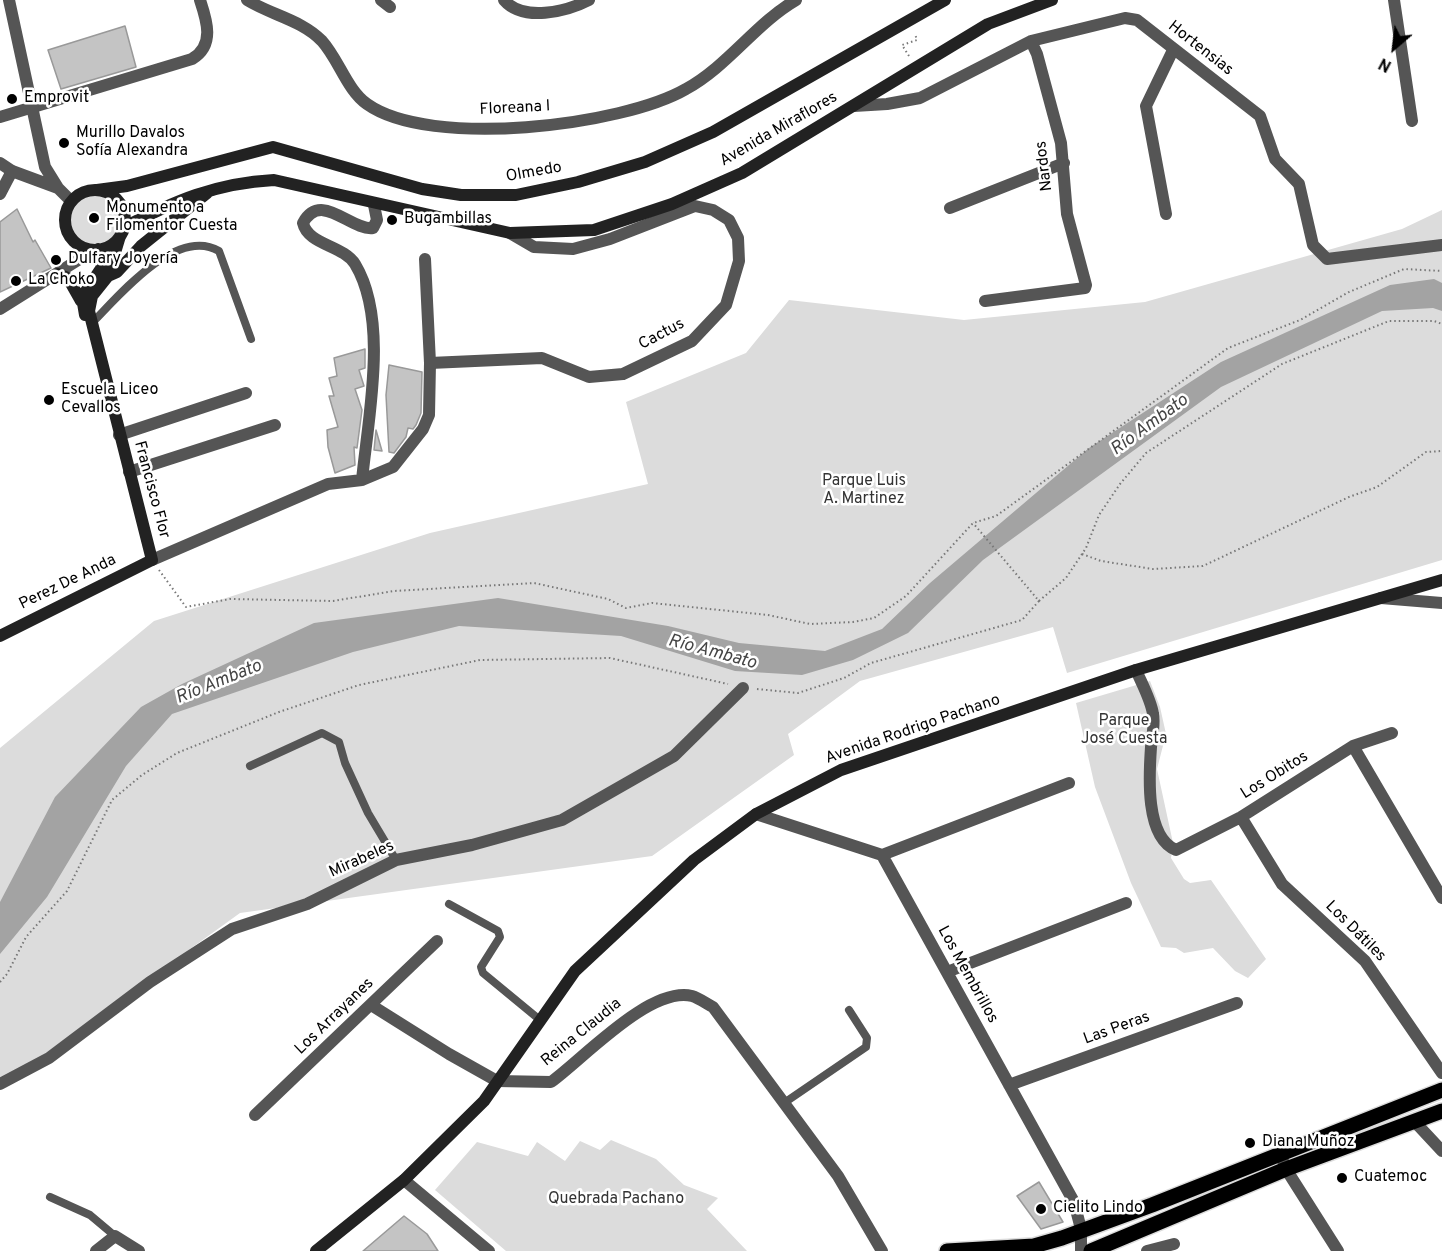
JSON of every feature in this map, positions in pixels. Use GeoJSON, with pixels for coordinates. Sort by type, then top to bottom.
{"type":"FeatureCollection","features":[{"type":"Feature","properties":{"kind":"main road","name":"Olmedo"},"geometry":{"type":"LineString","coordinates":[[97,190],[127,186],[273,147],[422,189],[461,195],[516,195],[578,182],[645,162],[713,132],[945,0]]}},
{"type":"Feature","properties":{"kind":"main road","name":"Avenida Miraflores"},"geometry":{"type":"LineString","coordinates":[[122,232],[160,208],[213,188],[241,182],[274,180],[374,205],[510,233],[594,230],[672,204],[742,173],[988,24],[1052,0]]}},
{"type":"Feature","properties":{"kind":"main road"},"geometry":{"type":"LineString","coordinates":[[108,276],[121,268],[141,246],[213,188]]}},
{"type":"Feature","properties":{"kind":"main road"},"geometry":{"type":"LineString","coordinates":[[91,324],[89,303],[108,276],[122,232],[125,220],[120,203],[114,196],[97,190],[83,192],[71,201],[66,213],[68,232],[81,246],[96,249],[110,245],[122,232]]}},
{"type":"Feature","properties":{"kind":"main road"},"geometry":{"type":"LineString","coordinates":[[81,301],[102,267],[96,249]]}},
{"type":"Feature","properties":{"kind":"main road"},"geometry":{"type":"LineString","coordinates":[[58,274],[68,278],[91,324]]}},
{"type":"Feature","properties":{"kind":"main road","name":"Francisco Flor"},"geometry":{"type":"LineString","coordinates":[[91,324],[152,560]]}},
{"type":"Feature","properties":{"kind":"main road","name":"Perez De Anda"},"geometry":{"type":"LineString","coordinates":[[0,636],[152,560]]}},
{"type":"Feature","properties":{"kind":"main road","name":"Avenida Rodrigo Pachano"},"geometry":{"type":"LineString","coordinates":[[316,1251],[404,1180],[484,1101],[575,971],[611,935],[694,860],[756,814],[841,770],[1136,670],[1442,579]]}},
{"type":"Feature","properties":{"kind":"main road"},"geometry":{"type":"LineString","coordinates":[[947,1251],[1034,1246],[1152,1205],[1442,1090]]}},
{"type":"Feature","properties":{"kind":"main road"},"geometry":{"type":"LineString","coordinates":[[1091,1251],[1286,1169],[1442,1111]]}},
{"type":"Feature","properties":{"kind":"street"},"geometry":{"type":"LineString","coordinates":[[9,0],[45,167],[58,188],[71,201]]}},
{"type":"Feature","properties":{"kind":"street"},"geometry":{"type":"LineString","coordinates":[[0,117],[185,62],[198,55],[205,47],[208,33],[200,0]]}},
{"type":"Feature","properties":{"kind":"street","name":"Floreana I"},"geometry":{"type":"LineString","coordinates":[[247,0],[313,33],[369,105],[402,120],[425,125],[490,128],[575,121],[627,112],[664,99],[686,89],[715,69],[780,10],[796,0]]}},
{"type":"Feature","properties":{"kind":"street"},"geometry":{"type":"LineString","coordinates":[[504,0],[514,9],[528,12],[572,8],[590,0]]}},
{"type":"Feature","properties":{"kind":"street"},"geometry":{"type":"LineString","coordinates":[[1394,0],[1412,121]]}},
{"type":"Feature","properties":{"kind":"street","name":"Hortensias"},"geometry":{"type":"LineString","coordinates":[[854,106],[887,104],[920,98],[1030,41],[1129,18],[1137,20],[1260,116],[1275,159],[1299,184],[1307,228],[1315,251],[1322,257],[1327,259],[1442,245]]}},
{"type":"Feature","properties":{"kind":"street","name":"Nardos"},"geometry":{"type":"LineString","coordinates":[[985,301],[1085,288],[1067,214],[1064,164],[1037,54],[1030,41]]}},
{"type":"Feature","properties":{"kind":"street"},"geometry":{"type":"LineString","coordinates":[[1166,214],[1146,109],[1173,50]]}},
{"type":"Feature","properties":{"kind":"street"},"geometry":{"type":"LineString","coordinates":[[0,163],[12,171],[58,188]]}},
{"type":"Feature","properties":{"kind":"street"},"geometry":{"type":"LineString","coordinates":[[950,208],[1064,164]]}},
{"type":"Feature","properties":{"kind":"street"},"geometry":{"type":"LineString","coordinates":[[0,194],[12,171]]}},
{"type":"Feature","properties":{"kind":"street"},"geometry":{"type":"LineString","coordinates":[[362,480],[373,349],[368,294],[350,258],[312,236],[305,229],[303,222],[314,211],[323,210],[341,215],[365,229],[373,228],[377,220],[374,205]]}},
{"type":"Feature","properties":{"kind":"street","name":"Cactus"},"geometry":{"type":"LineString","coordinates":[[430,363],[542,358],[589,377],[623,374],[692,341],[726,304],[739,261],[738,238],[729,220],[713,210],[695,206],[610,239],[573,249],[534,247],[510,233]]}},
{"type":"Feature","properties":{"kind":"street"},"geometry":{"type":"LineString","coordinates":[[0,309],[96,249]]}},
{"type":"Feature","properties":{"kind":"street"},"geometry":{"type":"LineString","coordinates":[[152,560],[328,484],[362,480],[393,468],[423,429],[429,415],[430,363],[425,259]]}},
{"type":"Feature","properties":{"kind":"street"},"geometry":{"type":"LineString","coordinates":[[119,435],[246,393]]}},
{"type":"Feature","properties":{"kind":"street"},"geometry":{"type":"LineString","coordinates":[[129,472],[275,425]]}},
{"type":"Feature","properties":{"kind":"street"},"geometry":{"type":"LineString","coordinates":[[1380,598],[1442,603]]}},
{"type":"Feature","properties":{"kind":"street","name":"Los Obitos"},"geometry":{"type":"LineString","coordinates":[[1136,670],[1154,714],[1150,764],[1153,818],[1159,836],[1167,846],[1176,849],[1240,818],[1353,746],[1392,733]]}},
{"type":"Feature","properties":{"kind":"street","name":"Mirabeles"},"geometry":{"type":"LineString","coordinates":[[0,1084],[49,1058],[150,982],[232,929],[307,904],[396,861],[472,845],[562,820],[674,756],[743,688]]}},
{"type":"Feature","properties":{"kind":"street"},"geometry":{"type":"LineString","coordinates":[[1353,746],[1442,898]]}},
{"type":"Feature","properties":{"kind":"street"},"geometry":{"type":"LineString","coordinates":[[756,814],[882,855],[1069,783]]}},
{"type":"Feature","properties":{"kind":"street","name":"Los Dátiles"},"geometry":{"type":"LineString","coordinates":[[1240,818],[1282,884],[1365,961],[1442,1073]]}},
{"type":"Feature","properties":{"kind":"street","name":"Los Membrillos"},"geometry":{"type":"LineString","coordinates":[[882,855],[1074,1202],[1081,1229],[1081,1251]]}},
{"type":"Feature","properties":{"kind":"street"},"geometry":{"type":"LineString","coordinates":[[947,972],[1126,903]]}},
{"type":"Feature","properties":{"kind":"street","name":"Los Arrayanes"},"geometry":{"type":"LineString","coordinates":[[255,1115],[437,941]]}},
{"type":"Feature","properties":{"kind":"street","name":"Reina Claudia"},"geometry":{"type":"LineString","coordinates":[[371,1005],[497,1081],[552,1082],[637,1011],[667,998],[692,996],[713,1007],[838,1176],[882,1251]]}},
{"type":"Feature","properties":{"kind":"street","name":"Las Peras"},"geometry":{"type":"LineString","coordinates":[[1009,1085],[1237,1003]]}},
{"type":"Feature","properties":{"kind":"street"},"geometry":{"type":"LineString","coordinates":[[1415,1122],[1442,1151]]}},
{"type":"Feature","properties":{"kind":"street"},"geometry":{"type":"LineString","coordinates":[[1280,1153],[1286,1169],[1335,1247],[1321,1251]]}},
{"type":"Feature","properties":{"kind":"street"},"geometry":{"type":"LineString","coordinates":[[404,1180],[489,1251]]}},
{"type":"Feature","properties":{"kind":"street"},"geometry":{"type":"LineString","coordinates":[[96,1251],[115,1236],[139,1251]]}},
{"type":"Feature","properties":{"kind":"street"},"geometry":{"type":"LineString","coordinates":[[1147,1251],[1174,1244]]}},
{"type":"Feature","properties":{"kind":"lane"},"geometry":{"type":"LineString","coordinates":[[91,324],[152,262],[198,243],[208,244],[219,251],[251,339]]}},
{"type":"Feature","properties":{"kind":"lane"},"geometry":{"type":"LineString","coordinates":[[250,766],[322,733],[332,736],[339,742],[345,763],[368,813],[396,861]]}},
{"type":"Feature","properties":{"kind":"lane"},"geometry":{"type":"LineString","coordinates":[[449,904],[498,931],[500,937],[481,967],[483,973],[540,1020]]}},
{"type":"Feature","properties":{"kind":"lane"},"geometry":{"type":"LineString","coordinates":[[784,1103],[866,1047],[867,1038],[849,1010]]}},
{"type":"Feature","properties":{"kind":"lane"},"geometry":{"type":"LineString","coordinates":[[50,1197],[90,1215],[115,1236]]}},
{"type":"Feature","properties":{"kind":"path"},"geometry":{"type":"LineString","coordinates":[[908,73],[901,59],[909,56],[902,45],[917,40],[909,20]]}},
{"type":"Feature","properties":{"kind":"path"},"geometry":{"type":"LineString","coordinates":[[152,560],[186,607],[230,599],[333,601],[394,591],[534,583],[608,599],[626,608],[652,603],[768,615],[810,624],[853,622],[874,618],[906,596],[973,523],[996,516],[1228,348],[1300,320],[1349,292],[1404,269],[1442,271]]}},
{"type":"Feature","properties":{"kind":"path"},"geometry":{"type":"LineString","coordinates":[[0,982],[7,974],[26,937],[67,891],[112,800],[142,776],[177,753],[279,712],[359,686],[480,660],[610,658],[743,688],[798,693],[844,678],[871,663],[1022,620],[1039,601],[1066,578],[1082,554],[1099,515],[1146,453],[1234,393],[1282,364],[1389,321],[1434,321],[1442,324]]}},
{"type":"Feature","properties":{"kind":"path"},"geometry":{"type":"LineString","coordinates":[[1082,554],[1101,561],[1153,569],[1203,566],[1349,497],[1377,488],[1426,452],[1442,451]]}},
{"type":"Feature","properties":{"kind":"path"},"geometry":{"type":"LineString","coordinates":[[973,523],[1039,601]]}},
{"type":"Feature","properties":{"kind":"green space"},"geometry":{"type":"Polygon","coordinates":[[[94,194],[104,196],[112,202],[118,210],[120,220],[118,230],[112,238],[104,244],[94,246],[84,244],[76,238],[70,230],[68,220],[70,210],[76,202],[84,196],[94,194]]]}},
{"type":"Feature","properties":{"kind":"green space","name":"Parque Luis A. Martinez"},"geometry":{"type":"Polygon","coordinates":[[[1442,210],[1442,560],[1067,673],[1053,627],[860,681],[788,734],[794,755],[652,856],[240,913],[28,1066],[0,1081],[0,748],[154,621],[430,533],[648,484],[626,402],[746,353],[789,300],[964,320],[1145,302],[1402,229],[1442,210]]]}},
{"type":"Feature","properties":{"kind":"green space","name":"Parque José Cuesta"},"geometry":{"type":"Polygon","coordinates":[[[1150,681],[1160,707],[1166,734],[1157,769],[1173,843],[1171,858],[1184,879],[1190,883],[1211,880],[1266,959],[1248,978],[1235,971],[1213,948],[1184,953],[1176,948],[1161,947],[1131,883],[1095,787],[1076,703],[1150,681]]]}},
{"type":"Feature","properties":{"kind":"green space","name":"Quebrada Pachano"},"geometry":{"type":"Polygon","coordinates":[[[611,1140],[656,1159],[684,1185],[718,1198],[707,1209],[747,1251],[506,1251],[435,1190],[477,1142],[528,1156],[537,1142],[565,1161],[580,1141],[600,1150],[611,1140]]]}},
{"type":"Feature","properties":{"kind":"water","name":"Río Ambato"},"geometry":{"type":"Polygon","coordinates":[[[1434,279],[1442,283],[1442,311],[1433,308],[1382,311],[1221,387],[983,560],[908,633],[853,660],[802,675],[735,671],[621,636],[459,626],[353,652],[172,714],[126,766],[47,897],[0,954],[0,902],[55,797],[141,707],[182,684],[314,623],[498,598],[668,626],[739,643],[825,651],[882,629],[930,583],[1089,448],[1221,362],[1390,285],[1434,279]]]}},
{"type":"Feature","properties":{"kind":"building"},"geometry":{"type":"Polygon","coordinates":[[[125,26],[136,67],[61,89],[48,50],[125,26]]]}},
{"type":"Feature","properties":{"kind":"building"},"geometry":{"type":"Polygon","coordinates":[[[17,209],[33,242],[35,240],[51,268],[0,292],[0,222],[17,209]]]}},
{"type":"Feature","properties":{"kind":"building"},"geometry":{"type":"Polygon","coordinates":[[[365,349],[365,368],[359,370],[364,386],[355,389],[362,410],[357,448],[354,447],[355,465],[335,473],[328,447],[327,430],[338,427],[329,396],[334,396],[329,378],[337,376],[334,358],[365,349]]]}},
{"type":"Feature","properties":{"kind":"building"},"geometry":{"type":"Polygon","coordinates":[[[389,365],[422,372],[421,413],[416,425],[413,429],[408,428],[406,437],[394,453],[389,452],[386,395],[389,365]]]}},
{"type":"Feature","properties":{"kind":"building"},"geometry":{"type":"Polygon","coordinates":[[[376,430],[382,451],[374,450],[376,430]]]}},
{"type":"Feature","properties":{"kind":"building","name":"Cielito Lindo"},"geometry":{"type":"Polygon","coordinates":[[[1039,1182],[1063,1222],[1041,1229],[1017,1196],[1039,1182]]]}},
{"type":"Feature","properties":{"kind":"building"},"geometry":{"type":"Polygon","coordinates":[[[404,1216],[427,1234],[438,1251],[363,1251],[404,1216]]]}},
{"type":"Feature","properties":{"kind":"place","name":"Emprovit"},"geometry":{"type":"Point","coordinates":[12,99]}},
{"type":"Feature","properties":{"kind":"place","name":"Murillo Davalos Sofía Alexandra"},"geometry":{"type":"Point","coordinates":[64,143]}},
{"type":"Feature","properties":{"kind":"place","name":"Monumento a Filomentor Cuesta"},"geometry":{"type":"Point","coordinates":[94,218]}},
{"type":"Feature","properties":{"kind":"place","name":"Bugambillas"},"geometry":{"type":"Point","coordinates":[392,220]}},
{"type":"Feature","properties":{"kind":"place","name":"Dulfary Joyería"},"geometry":{"type":"Point","coordinates":[56,260]}},
{"type":"Feature","properties":{"kind":"place","name":"La Choko"},"geometry":{"type":"Point","coordinates":[16,281]}},
{"type":"Feature","properties":{"kind":"place","name":"Escuela Liceo Cevallos"},"geometry":{"type":"Point","coordinates":[49,400]}},
{"type":"Feature","properties":{"kind":"place","name":"Diana Muñoz"},"geometry":{"type":"Point","coordinates":[1250,1143]}},
{"type":"Feature","properties":{"kind":"place","name":"Cuatemoc"},"geometry":{"type":"Point","coordinates":[1342,1178]}},
{"type":"Feature","properties":{"kind":"place","name":"Cielito Lindo"},"geometry":{"type":"Point","coordinates":[1041,1209]}}]}
